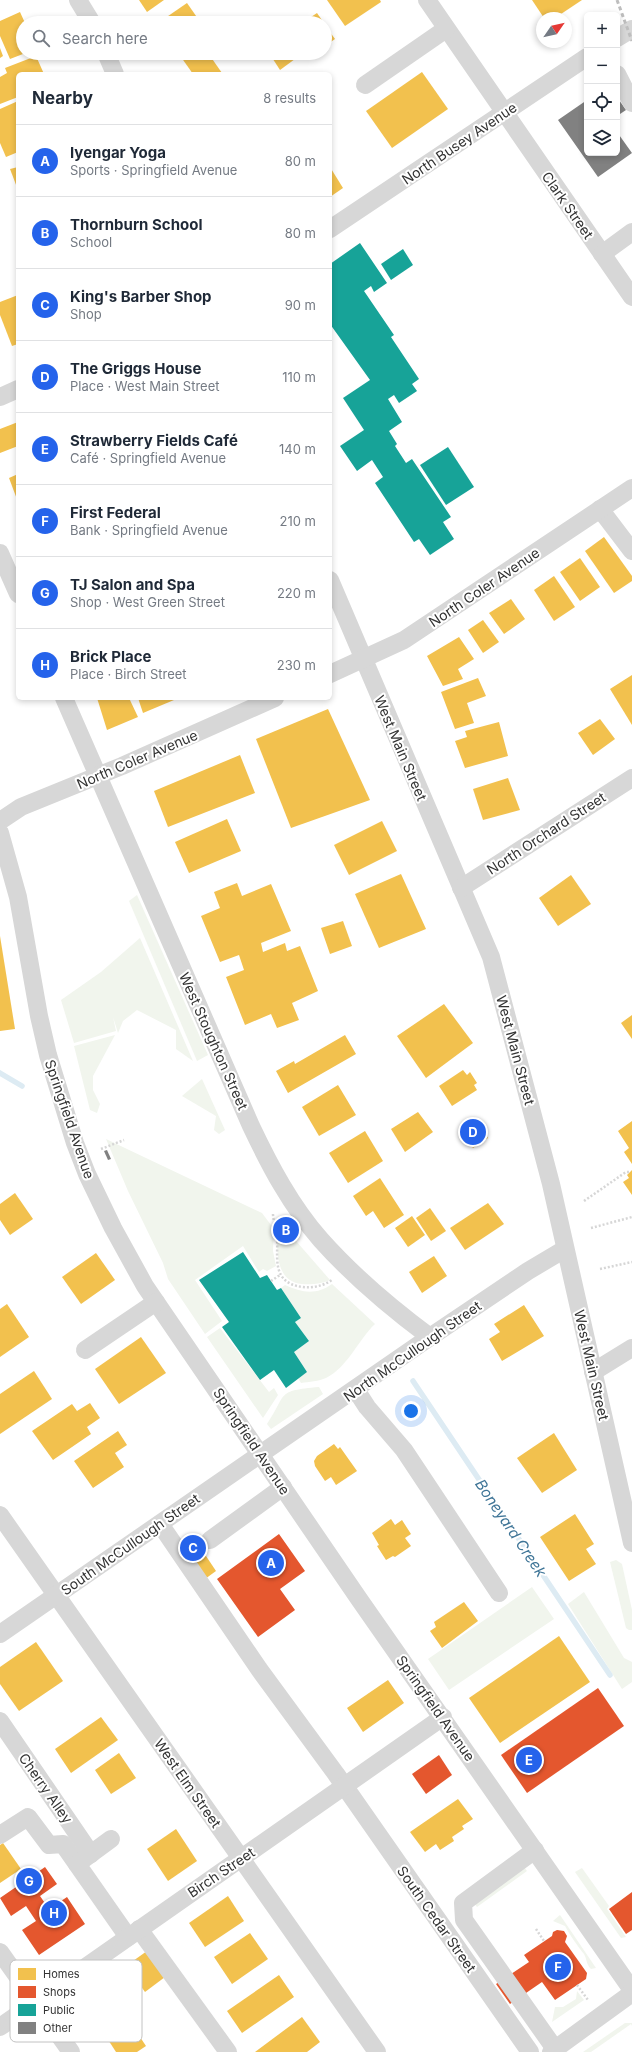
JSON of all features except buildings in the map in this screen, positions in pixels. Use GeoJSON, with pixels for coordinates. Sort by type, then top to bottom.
{"type":"FeatureCollection","features":[{"type":"Feature","properties":{"kind":"street"},"geometry":{"type":"LineString","coordinates":[[78,0],[88,16]]}},
{"type":"Feature","properties":{"kind":"street","name":"Clark Street"},"geometry":{"type":"LineString","coordinates":[[427,0],[632,297]]}},
{"type":"Feature","properties":{"kind":"street"},"geometry":{"type":"LineString","coordinates":[[365,85],[446,29]]}},
{"type":"Feature","properties":{"kind":"street"},"geometry":{"type":"LineString","coordinates":[[620,36],[632,29]]}},
{"type":"Feature","properties":{"kind":"street","name":"North Busey Avenue"},"geometry":{"type":"LineString","coordinates":[[332,228],[584,59]]}},
{"type":"Feature","properties":{"kind":"street"},"geometry":{"type":"LineString","coordinates":[[109,60],[114,72]]}},
{"type":"Feature","properties":{"kind":"street"},"geometry":{"type":"LineString","coordinates":[[620,80],[632,103]]}},
{"type":"Feature","properties":{"kind":"street"},"geometry":{"type":"LineString","coordinates":[[602,254],[632,232]]}},
{"type":"Feature","properties":{"kind":"street"},"geometry":{"type":"LineString","coordinates":[[0,397],[16,390]]}},
{"type":"Feature","properties":{"kind":"street","name":"North Coler Avenue"},"geometry":{"type":"LineString","coordinates":[[332,673],[404,640],[632,488]]}},
{"type":"Feature","properties":{"kind":"street"},"geometry":{"type":"LineString","coordinates":[[600,509],[632,551]]}},
{"type":"Feature","properties":{"kind":"street"},"geometry":{"type":"LineString","coordinates":[[0,553],[16,589]]}},
{"type":"Feature","properties":{"kind":"street","name":"West Main Street"},"geometry":{"type":"LineString","coordinates":[[332,585],[491,957],[551,1184],[593,1372],[628,1510],[632,1543]]}},
{"type":"Feature","properties":{"kind":"street","name":"West Stoughton Street"},"geometry":{"type":"LineString","coordinates":[[65,700],[250,1126],[269,1164],[302,1215],[320,1239],[348,1270],[430,1338]]}},
{"type":"Feature","properties":{"kind":"street","name":"North Coler Avenue"},"geometry":{"type":"LineString","coordinates":[[0,821],[21,808],[270,700]]}},
{"type":"Feature","properties":{"kind":"street","name":"North Orchard Street"},"geometry":{"type":"LineString","coordinates":[[461,888],[632,778]]}},
{"type":"Feature","properties":{"kind":"street","name":"Springfield Avenue"},"geometry":{"type":"LineString","coordinates":[[0,833],[18,896],[39,1016],[48,1054],[75,1143],[105,1214],[145,1286],[632,1991]]}},
{"type":"Feature","properties":{"kind":"street","name":"North McCullough Street"},"geometry":{"type":"LineString","coordinates":[[261,1454],[528,1271],[565,1249]]}},
{"type":"Feature","properties":{"kind":"street"},"geometry":{"type":"LineString","coordinates":[[85,1350],[156,1302]]}},
{"type":"Feature","properties":{"kind":"street"},"geometry":{"type":"LineString","coordinates":[[593,1372],[632,1348]]}},
{"type":"Feature","properties":{"kind":"street"},"geometry":{"type":"LineString","coordinates":[[356,1390],[367,1407],[404,1450],[499,1593]]}},
{"type":"Feature","properties":{"kind":"street","name":"South McCullough Street"},"geometry":{"type":"LineString","coordinates":[[0,1634],[261,1454]]}},
{"type":"Feature","properties":{"kind":"street"},"geometry":{"type":"LineString","coordinates":[[210,1540],[283,1487]]}},
{"type":"Feature","properties":{"kind":"street","name":"West Elm Street"},"geometry":{"type":"LineString","coordinates":[[0,1515],[241,1858],[374,2051]]}},
{"type":"Feature","properties":{"kind":"street","name":"South Cedar Street"},"geometry":{"type":"LineString","coordinates":[[160,1524],[259,1669],[344,1785],[530,2052]]}},
{"type":"Feature","properties":{"kind":"street","name":"Birch Street"},"geometry":{"type":"LineString","coordinates":[[96,1960],[443,1717]]}},
{"type":"Feature","properties":{"kind":"street","name":"Cherry Alley"},"geometry":{"type":"LineString","coordinates":[[0,1721],[91,1854]]}},
{"type":"Feature","properties":{"kind":"street"},"geometry":{"type":"LineString","coordinates":[[0,1835],[28,1817],[49,1845],[63,1844],[76,1864],[134,1933],[228,2052]]}},
{"type":"Feature","properties":{"kind":"street"},"geometry":{"type":"LineString","coordinates":[[76,1864],[111,1839]]}},
{"type":"Feature","properties":{"kind":"street"},"geometry":{"type":"LineString","coordinates":[[535,1850],[463,1903],[464,1920],[553,2050],[632,1991]]}},
{"type":"Feature","properties":{"kind":"street"},"geometry":{"type":"LineString","coordinates":[[0,1952],[10,1966]]}},
{"type":"Feature","properties":{"kind":"street","name":"Birch Street"},"geometry":{"type":"LineString","coordinates":[[0,2027],[10,2020]]}},
{"type":"Feature","properties":{"kind":"street"},"geometry":{"type":"LineString","coordinates":[[64,2042],[71,2052]]}},
{"type":"Feature","properties":{"kind":"path"},"geometry":{"type":"LineString","coordinates":[[101,1149],[124,1140]]}},
{"type":"Feature","properties":{"kind":"path"},"geometry":{"type":"LineString","coordinates":[[584,1201],[626,1172],[629,1172]]}},
{"type":"Feature","properties":{"kind":"path"},"geometry":{"type":"LineString","coordinates":[[274,1214],[277,1232],[276,1260],[280,1275],[292,1284],[305,1287],[320,1286],[332,1280]]}},
{"type":"Feature","properties":{"kind":"path"},"geometry":{"type":"LineString","coordinates":[[591,1228],[632,1217]]}},
{"type":"Feature","properties":{"kind":"path"},"geometry":{"type":"LineString","coordinates":[[600,1269],[632,1262]]}},
{"type":"Feature","properties":{"kind":"path"},"geometry":{"type":"LineString","coordinates":[[271,1281],[280,1275]]}},
{"type":"Feature","properties":{"kind":"path"},"geometry":{"type":"LineString","coordinates":[[536,1929],[544,1941]]}},
{"type":"Feature","properties":{"kind":"path"},"geometry":{"type":"LineString","coordinates":[[577,1985],[588,2000]]}},
{"type":"Feature","properties":{"kind":"shaded area"},"geometry":{"type":"Polygon","coordinates":[[[137,895],[208,1055],[197,1061],[129,901],[137,895]]]}},
{"type":"Feature","properties":{"kind":"shaded area"},"geometry":{"type":"Polygon","coordinates":[[[140,938],[193,1061],[176,1049],[176,1030],[137,1010],[123,1021],[118,1033],[113,1017],[116,1031],[74,1043],[61,1000],[101,972],[140,938]]]}},
{"type":"Feature","properties":{"kind":"shaded area"},"geometry":{"type":"Polygon","coordinates":[[[115,1035],[93,1076],[93,1090],[100,1104],[97,1113],[90,1110],[74,1046],[115,1035]]]}},
{"type":"Feature","properties":{"kind":"shaded area"},"geometry":{"type":"Polygon","coordinates":[[[202,1079],[225,1130],[219,1134],[214,1130],[216,1116],[182,1096],[202,1079]]]}},
{"type":"Feature","properties":{"kind":"shaded area"},"geometry":{"type":"Polygon","coordinates":[[[106,1139],[262,1213],[274,1229],[273,1251],[276,1266],[267,1271],[263,1269],[259,1272],[243,1246],[195,1280],[222,1321],[205,1334],[168,1279],[163,1263],[128,1191],[106,1139]]]}},
{"type":"Feature","properties":{"kind":"shaded area"},"geometry":{"type":"Polygon","coordinates":[[[277,1222],[280,1222],[330,1280],[316,1284],[302,1284],[292,1281],[286,1276],[281,1269],[277,1250],[277,1222]]]}},
{"type":"Feature","properties":{"kind":"shaded area"},"geometry":{"type":"Polygon","coordinates":[[[332,1284],[375,1324],[347,1360],[334,1373],[323,1379],[301,1383],[298,1378],[307,1372],[294,1352],[309,1341],[295,1322],[301,1318],[281,1288],[285,1285],[297,1290],[309,1292],[321,1290],[332,1284]]]}},
{"type":"Feature","properties":{"kind":"shaded area"},"geometry":{"type":"Polygon","coordinates":[[[220,1328],[269,1392],[274,1388],[278,1395],[263,1418],[207,1337],[220,1328]]]}},
{"type":"Feature","properties":{"kind":"shaded area"},"geometry":{"type":"Polygon","coordinates":[[[319,1387],[323,1394],[271,1429],[267,1424],[284,1395],[295,1390],[319,1387]]]}},
{"type":"Feature","properties":{"kind":"shaded area"},"geometry":{"type":"Polygon","coordinates":[[[616,1560],[622,1564],[632,1610],[632,1630],[626,1628],[610,1562],[616,1560]]]}},
{"type":"Feature","properties":{"kind":"shaded area"},"geometry":{"type":"Polygon","coordinates":[[[532,1587],[554,1619],[449,1690],[428,1659],[532,1587]]]}},
{"type":"Feature","properties":{"kind":"shaded area"},"geometry":{"type":"Polygon","coordinates":[[[584,1592],[624,1658],[632,1662],[632,1682],[622,1689],[568,1604],[584,1592]]]}},
{"type":"Feature","properties":{"kind":"shaded area"},"geometry":{"type":"Polygon","coordinates":[[[524,1867],[527,1871],[477,1907],[474,1903],[524,1867]]]}},
{"type":"Feature","properties":{"kind":"shaded area"},"geometry":{"type":"Polygon","coordinates":[[[582,1868],[609,1906],[607,1909],[626,1937],[621,1938],[575,1872],[582,1868]]]}},
{"type":"Feature","properties":{"kind":"shaded area"},"geometry":{"type":"Polygon","coordinates":[[[560,1915],[596,1968],[591,1969],[589,1967],[584,1954],[565,1926],[553,1921],[560,1915]]]}},
{"type":"Feature","properties":{"kind":"shaded area"},"geometry":{"type":"Polygon","coordinates":[[[577,1991],[584,2000],[552,2022],[555,2007],[563,2007],[576,1999],[577,1991]]]}},
{"type":"Feature","properties":{"kind":"shaded area"},"geometry":{"type":"Polygon","coordinates":[[[625,2023],[632,2023],[632,2026],[631,2024],[591,2052],[583,2052],[625,2023]]]}},
{"type":"Feature","properties":{"kind":"waterway","name":"Boneyard Creek"},"geometry":{"type":"LineString","coordinates":[[0,1073],[22,1086]]}},
{"type":"Feature","properties":{"kind":"waterway","name":"Boneyard Creek"},"geometry":{"type":"LineString","coordinates":[[413,1381],[610,1675]]}},
{"type":"Feature","properties":{"kind":"railway"},"geometry":{"type":"LineString","coordinates":[[617,0],[632,41]]}},
{"type":"Feature","properties":{"kind":"place","name":"The Griggs House"},"geometry":{"type":"Point","coordinates":[473,1132]}},
{"type":"Feature","properties":{"kind":"place","name":"Thornburn School"},"geometry":{"type":"Point","coordinates":[286,1230]}},
{"type":"Feature","properties":{"kind":"place","name":"King's Barber Shop"},"geometry":{"type":"Point","coordinates":[193,1548]}},
{"type":"Feature","properties":{"kind":"place","name":"Iyengar Yoga"},"geometry":{"type":"Point","coordinates":[271,1563]}},
{"type":"Feature","properties":{"kind":"place","name":"Strawberry Fields Café"},"geometry":{"type":"Point","coordinates":[529,1760]}},
{"type":"Feature","properties":{"kind":"place","name":"TJ Salon and Spa"},"geometry":{"type":"Point","coordinates":[29,1881]}},
{"type":"Feature","properties":{"kind":"place","name":"Brick Place"},"geometry":{"type":"Point","coordinates":[54,1913]}},
{"type":"Feature","properties":{"kind":"place","name":"First Federal"},"geometry":{"type":"Point","coordinates":[558,1967]}}]}
